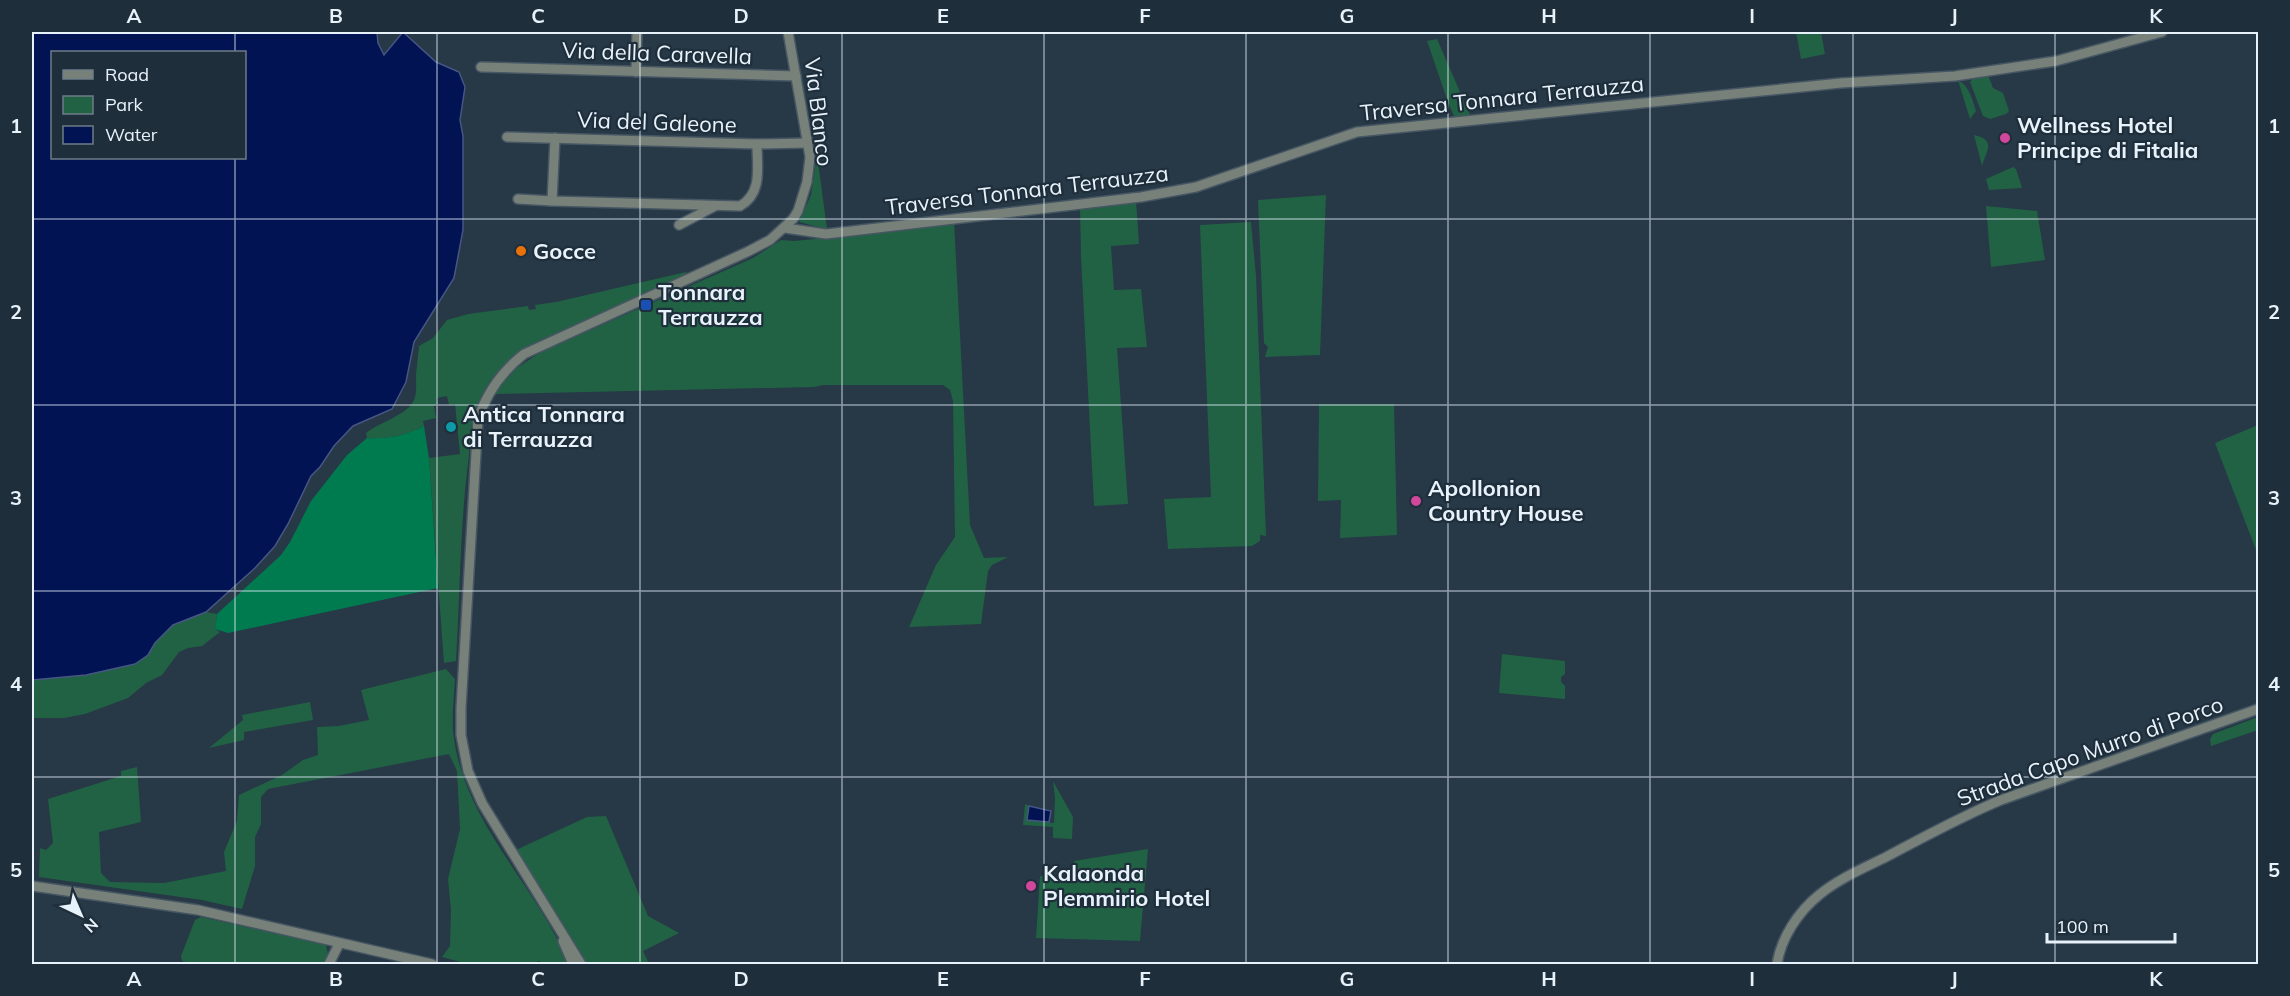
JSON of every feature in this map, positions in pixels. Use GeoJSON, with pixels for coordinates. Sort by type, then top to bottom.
{"type":"FeatureCollection","features":[{"type":"Feature","properties":{"kind":"street"},"geometry":{"type":"LineString","coordinates":[[636,72],[637,32]]}},
{"type":"Feature","properties":{"kind":"street","name":"Via Blanco"},"geometry":{"type":"LineString","coordinates":[[785,228],[798,211],[807,182],[810,157],[788,32]]}},
{"type":"Feature","properties":{"kind":"street","name":"Traversa Tonnara Terrauzza"},"geometry":{"type":"LineString","coordinates":[[785,228],[826,234],[1141,197],[1196,187],[1357,132],[1818,86],[1955,76],[2056,62],[2162,32]]}},
{"type":"Feature","properties":{"kind":"street","name":"Via della Caravella"},"geometry":{"type":"LineString","coordinates":[[481,67],[796,76]]}},
{"type":"Feature","properties":{"kind":"street","name":"Via del Galeone"},"geometry":{"type":"LineString","coordinates":[[507,137],[757,144],[807,142]]}},
{"type":"Feature","properties":{"kind":"street"},"geometry":{"type":"LineString","coordinates":[[552,201],[555,138]]}},
{"type":"Feature","properties":{"kind":"street"},"geometry":{"type":"LineString","coordinates":[[518,200],[740,206],[753,196],[757,184],[757,144]]}},
{"type":"Feature","properties":{"kind":"street"},"geometry":{"type":"LineString","coordinates":[[679,225],[717,205]]}},
{"type":"Feature","properties":{"kind":"street"},"geometry":{"type":"LineString","coordinates":[[581,964],[482,803],[468,771],[461,735],[460,708],[478,419],[494,384],[512,363],[524,354],[747,252],[785,228]]}},
{"type":"Feature","properties":{"kind":"street","name":"Strada Capo Murro di Porco"},"geometry":{"type":"LineString","coordinates":[[1777,964],[1783,943],[1807,906],[1819,894],[1847,877],[2001,800],[2259,709]]}},
{"type":"Feature","properties":{"kind":"street"},"geometry":{"type":"LineString","coordinates":[[32,886],[198,910],[432,964]]}},
{"type":"Feature","properties":{"kind":"street"},"geometry":{"type":"LineString","coordinates":[[557,928],[573,964]]}},
{"type":"Feature","properties":{"kind":"street"},"geometry":{"type":"LineString","coordinates":[[329,964],[339,944]]}},
{"type":"Feature","properties":{"kind":"green space"},"geometry":{"type":"Polygon","coordinates":[[[1796,32],[1821,32],[1825,54],[1801,59],[1796,32]]]}},
{"type":"Feature","properties":{"kind":"green space"},"geometry":{"type":"Polygon","coordinates":[[[1437,39],[1470,115],[1455,118],[1449,105],[1427,41],[1437,39]]]}},
{"type":"Feature","properties":{"kind":"green space"},"geometry":{"type":"Polygon","coordinates":[[[1988,75],[1993,88],[2003,93],[2009,111],[1990,119],[1983,116],[1970,82],[1974,77],[1988,75]]]}},
{"type":"Feature","properties":{"kind":"green space"},"geometry":{"type":"Polygon","coordinates":[[[1958,80],[1968,90],[1976,111],[1970,119],[1958,80]]]}},
{"type":"Feature","properties":{"kind":"green space"},"geometry":{"type":"Polygon","coordinates":[[[1974,135],[1988,143],[1982,166],[1974,135]]]}},
{"type":"Feature","properties":{"kind":"green space"},"geometry":{"type":"Polygon","coordinates":[[[817,154],[827,229],[799,222],[811,195],[817,154]]]}},
{"type":"Feature","properties":{"kind":"green space"},"geometry":{"type":"Polygon","coordinates":[[[2013,167],[2016,169],[2022,188],[1989,190],[1986,179],[2013,167]]]}},
{"type":"Feature","properties":{"kind":"green space"},"geometry":{"type":"Polygon","coordinates":[[[1326,195],[1320,355],[1265,357],[1268,347],[1264,343],[1258,200],[1326,195]]]}},
{"type":"Feature","properties":{"kind":"green space"},"geometry":{"type":"Polygon","coordinates":[[[1136,200],[1139,244],[1111,246],[1114,290],[1141,289],[1147,347],[1117,348],[1128,504],[1094,506],[1080,206],[1136,200]]]}},
{"type":"Feature","properties":{"kind":"green space"},"geometry":{"type":"Polygon","coordinates":[[[1986,206],[2037,211],[2045,260],[1991,267],[1986,206]]]}},
{"type":"Feature","properties":{"kind":"green space"},"geometry":{"type":"Polygon","coordinates":[[[954,221],[970,525],[984,558],[1008,557],[992,565],[988,571],[981,624],[909,627],[936,565],[955,537],[953,401],[950,390],[943,385],[824,385],[494,394],[515,369],[541,352],[753,258],[781,240],[835,237],[954,221]]]}},
{"type":"Feature","properties":{"kind":"green space"},"geometry":{"type":"Polygon","coordinates":[[[1251,222],[1256,276],[1266,536],[1260,535],[1260,541],[1252,546],[1168,549],[1164,499],[1211,497],[1200,225],[1251,222]]]}},
{"type":"Feature","properties":{"kind":"green space"},"geometry":{"type":"Polygon","coordinates":[[[686,272],[686,275],[532,344],[498,371],[486,388],[476,408],[471,428],[463,512],[456,661],[444,663],[429,458],[460,454],[455,404],[449,405],[447,396],[437,398],[438,404],[434,406],[436,418],[423,421],[424,426],[410,432],[389,437],[367,438],[366,433],[403,412],[412,404],[416,391],[419,346],[433,338],[447,320],[468,314],[528,306],[529,310],[536,309],[535,305],[686,272]]]}},
{"type":"Feature","properties":{"kind":"green space"},"geometry":{"type":"Polygon","coordinates":[[[1319,404],[1394,404],[1397,535],[1340,538],[1341,500],[1318,501],[1319,404]]]}},
{"type":"Feature","properties":{"kind":"green space"},"geometry":{"type":"Polygon","coordinates":[[[2258,425],[2258,555],[2215,443],[2258,425]]]}},
{"type":"Feature","properties":{"kind":"green space"},"geometry":{"type":"Polygon","coordinates":[[[424,426],[429,458],[438,588],[228,633],[215,629],[217,614],[281,555],[311,501],[347,455],[367,438],[396,436],[424,426]]]}},
{"type":"Feature","properties":{"kind":"green space"},"geometry":{"type":"Polygon","coordinates":[[[206,612],[217,614],[215,629],[220,632],[202,646],[179,652],[162,675],[146,683],[128,698],[85,714],[64,718],[32,718],[32,680],[86,675],[135,664],[148,655],[155,643],[173,625],[206,612]]]}},
{"type":"Feature","properties":{"kind":"green space"},"geometry":{"type":"Polygon","coordinates":[[[1502,654],[1565,661],[1565,674],[1561,677],[1561,682],[1565,686],[1565,699],[1499,693],[1502,654]]]}},
{"type":"Feature","properties":{"kind":"green space"},"geometry":{"type":"Polygon","coordinates":[[[446,669],[455,679],[453,730],[459,763],[470,793],[502,851],[555,935],[569,964],[548,964],[538,961],[533,964],[468,964],[442,957],[450,946],[451,910],[448,879],[460,829],[457,771],[449,754],[268,789],[261,797],[261,824],[255,837],[255,866],[242,909],[202,900],[39,877],[40,848],[46,850],[53,843],[48,799],[121,776],[121,771],[137,767],[141,822],[99,832],[101,873],[110,882],[164,883],[226,871],[224,852],[237,821],[239,795],[282,775],[303,760],[318,755],[317,727],[339,726],[369,720],[361,690],[446,669]]]}},
{"type":"Feature","properties":{"kind":"green space"},"geometry":{"type":"Polygon","coordinates":[[[310,702],[313,720],[244,732],[244,740],[209,748],[243,720],[242,715],[310,702]]]}},
{"type":"Feature","properties":{"kind":"green space"},"geometry":{"type":"Polygon","coordinates":[[[2258,717],[2258,730],[2211,746],[2210,739],[2213,734],[2258,717]]]}},
{"type":"Feature","properties":{"kind":"green space"},"geometry":{"type":"Polygon","coordinates":[[[1053,781],[1073,817],[1072,839],[1053,838],[1053,827],[1023,825],[1025,804],[1029,806],[1027,820],[1054,823],[1053,781]]]}},
{"type":"Feature","properties":{"kind":"green space"},"geometry":{"type":"Polygon","coordinates":[[[606,816],[648,916],[679,933],[643,951],[649,964],[586,964],[516,850],[587,817],[606,816]]]}},
{"type":"Feature","properties":{"kind":"green space"},"geometry":{"type":"Polygon","coordinates":[[[1148,849],[1140,941],[1036,938],[1040,876],[1073,878],[1074,861],[1148,849]]]}},
{"type":"Feature","properties":{"kind":"green space"},"geometry":{"type":"Polygon","coordinates":[[[201,917],[326,945],[328,954],[323,964],[194,964],[182,961],[181,956],[195,920],[201,917]]]}},
{"type":"Feature","properties":{"kind":"water"},"geometry":{"type":"Polygon","coordinates":[[[32,32],[377,32],[378,43],[384,55],[403,32],[436,62],[459,72],[465,87],[460,120],[463,136],[463,230],[454,278],[414,342],[406,382],[392,409],[353,426],[334,446],[311,476],[275,546],[255,568],[206,612],[173,625],[155,643],[148,655],[135,664],[86,675],[32,680],[32,32]]]}},
{"type":"Feature","properties":{"kind":"water"},"geometry":{"type":"Polygon","coordinates":[[[1029,806],[1051,811],[1049,822],[1027,820],[1029,806]]]}},
{"type":"Feature","properties":{"kind":"place","name":"Wellness Hotel Principe di Fitalia"},"geometry":{"type":"Point","coordinates":[2005,138]}},
{"type":"Feature","properties":{"kind":"place","name":"Gocce"},"geometry":{"type":"Point","coordinates":[521,251]}},
{"type":"Feature","properties":{"kind":"place","name":"Tonnara Terrauzza"},"geometry":{"type":"Point","coordinates":[646,305]}},
{"type":"Feature","properties":{"kind":"place","name":"Antica Tonnara di Terrauzza"},"geometry":{"type":"Point","coordinates":[451,427]}},
{"type":"Feature","properties":{"kind":"place","name":"Apollonion Country House"},"geometry":{"type":"Point","coordinates":[1416,501]}},
{"type":"Feature","properties":{"kind":"place","name":"Kalaonda Plemmirio Hotel"},"geometry":{"type":"Point","coordinates":[1031,886]}}]}
